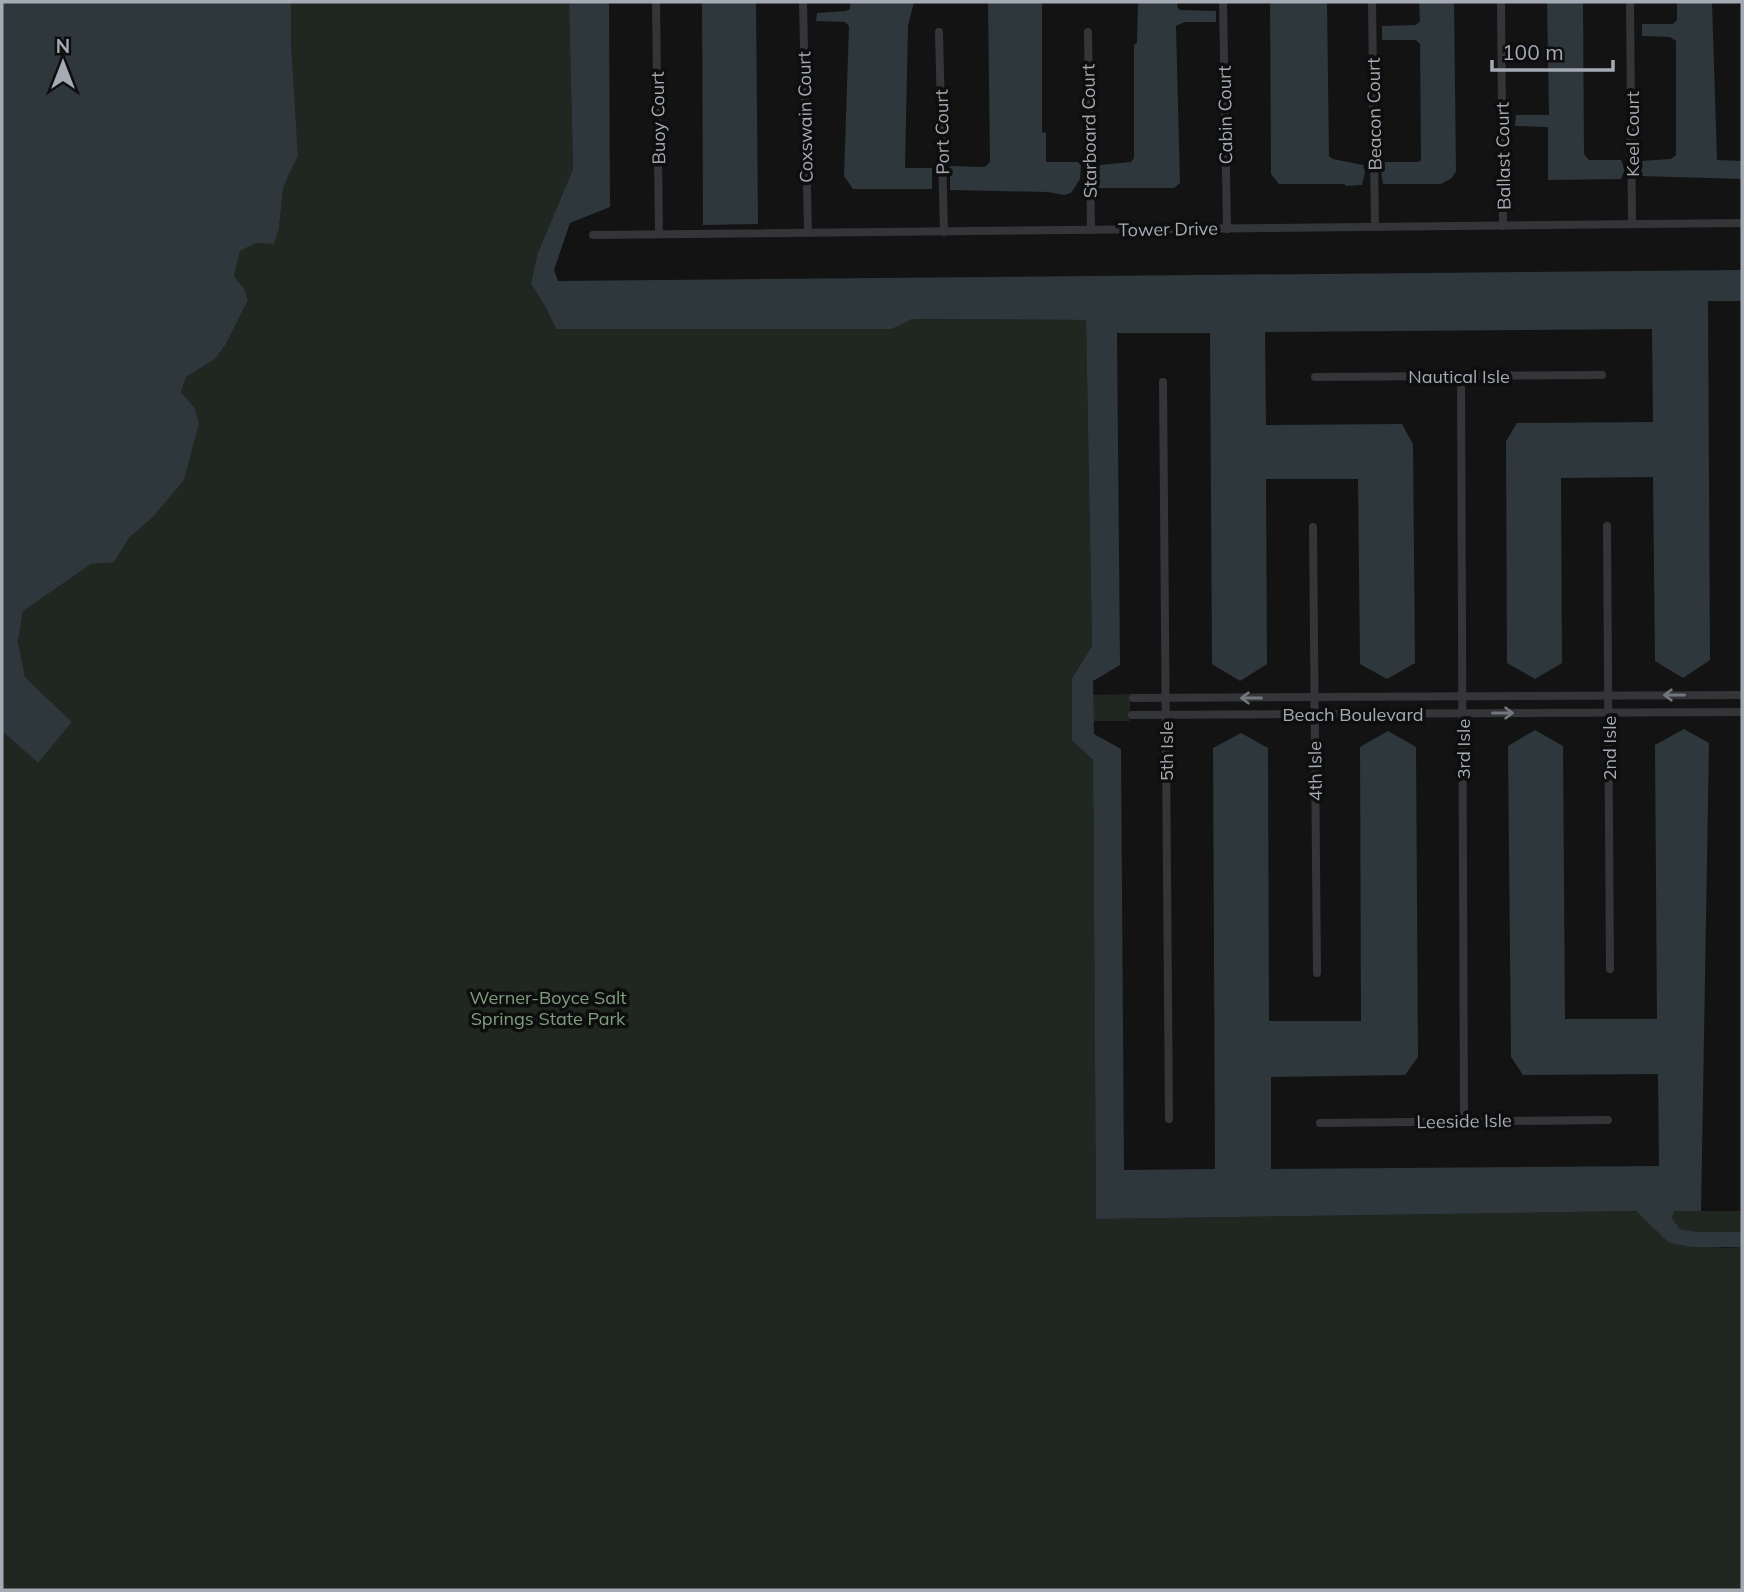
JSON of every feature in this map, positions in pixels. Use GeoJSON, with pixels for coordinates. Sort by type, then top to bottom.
{"type":"FeatureCollection","features":[{"type":"Feature","properties":{"kind":"street","name":"Buoy Court"},"geometry":{"type":"LineString","coordinates":[[656,2],[659,234]]}},
{"type":"Feature","properties":{"kind":"street","name":"Coxswain Court"},"geometry":{"type":"LineString","coordinates":[[803,2],[808,233]]}},
{"type":"Feature","properties":{"kind":"street","name":"Cabin Court"},"geometry":{"type":"LineString","coordinates":[[1223,2],[1227,229]]}},
{"type":"Feature","properties":{"kind":"street","name":"Beacon Court"},"geometry":{"type":"LineString","coordinates":[[1372,2],[1375,227]]}},
{"type":"Feature","properties":{"kind":"street","name":"Ballast Court"},"geometry":{"type":"LineString","coordinates":[[1501,2],[1503,226]]}},
{"type":"Feature","properties":{"kind":"street","name":"Keel Court"},"geometry":{"type":"LineString","coordinates":[[1630,2],[1632,224]]}},
{"type":"Feature","properties":{"kind":"street","name":"Port Court"},"geometry":{"type":"LineString","coordinates":[[939,32],[944,232]]}},
{"type":"Feature","properties":{"kind":"street","name":"Starboard Court"},"geometry":{"type":"LineString","coordinates":[[1088,32],[1091,230]]}},
{"type":"Feature","properties":{"kind":"street","name":"Tower Drive"},"geometry":{"type":"LineString","coordinates":[[593,235],[1742,223]]}},
{"type":"Feature","properties":{"kind":"street","name":"3rd Isle"},"geometry":{"type":"LineString","coordinates":[[1461,376],[1464,1121]]}},
{"type":"Feature","properties":{"kind":"street","name":"Nautical Isle"},"geometry":{"type":"LineString","coordinates":[[1315,377],[1602,376]]}},
{"type":"Feature","properties":{"kind":"street","name":"5th Isle"},"geometry":{"type":"LineString","coordinates":[[1163,382],[1169,1119]]}},
{"type":"Feature","properties":{"kind":"street","name":"2nd Isle"},"geometry":{"type":"LineString","coordinates":[[1607,526],[1610,969]]}},
{"type":"Feature","properties":{"kind":"street","name":"4th Isle"},"geometry":{"type":"LineString","coordinates":[[1313,527],[1317,973]]}},
{"type":"Feature","properties":{"kind":"street","name":"Beach Boulevard"},"geometry":{"type":"LineString","coordinates":[[1133,698],[1742,695]]}},
{"type":"Feature","properties":{"kind":"street","name":"Beach Boulevard"},"geometry":{"type":"LineString","coordinates":[[1132,715],[1742,712]]}},
{"type":"Feature","properties":{"kind":"street","name":"Leeside Isle"},"geometry":{"type":"LineString","coordinates":[[1320,1123],[1608,1120]]}},
{"type":"Feature","properties":{"kind":"green space","name":"Werner-Boyce Salt Springs State Park"},"geometry":{"type":"Polygon","coordinates":[[[291,2],[569,2],[573,169],[537,255],[531,284],[556,329],[892,329],[912,319],[1086,320],[1092,646],[1072,678],[1072,739],[1093,760],[1096,1219],[1637,1211],[1669,1243],[1742,1247],[1742,1590],[2,1590],[2,731],[38,763],[72,722],[25,677],[18,641],[23,610],[91,564],[114,561],[129,538],[153,517],[184,479],[194,407],[181,392],[186,377],[215,359],[226,344],[248,300],[245,290],[234,276],[240,251],[279,228],[283,189],[298,156],[291,2]]]}},
{"type":"Feature","properties":{"kind":"green space"},"geometry":{"type":"Polygon","coordinates":[[[1130,694],[1130,721],[1093,721],[1093,695],[1130,694]]]}},
{"type":"Feature","properties":{"kind":"green space"},"geometry":{"type":"Polygon","coordinates":[[[1673,1211],[1742,1211],[1742,1232],[1698,1232],[1680,1229],[1672,1218],[1673,1211]]]}},
{"type":"Feature","properties":{"kind":"shaded area"},"geometry":{"type":"Polygon","coordinates":[[[2,2],[291,2],[298,156],[283,189],[279,228],[274,244],[256,243],[240,251],[234,276],[245,290],[248,300],[226,344],[215,359],[186,377],[181,392],[194,407],[199,423],[184,480],[153,517],[129,538],[114,562],[91,564],[23,611],[18,641],[25,677],[72,722],[38,763],[2,731],[2,2]]]}},
{"type":"Feature","properties":{"kind":"shaded area"},"geometry":{"type":"Polygon","coordinates":[[[569,2],[609,2],[610,207],[570,223],[554,270],[558,281],[1741,270],[1741,301],[1708,301],[1710,660],[1683,678],[1655,661],[1653,477],[1561,478],[1562,663],[1535,679],[1507,663],[1506,441],[1517,423],[1653,422],[1652,329],[1265,332],[1266,425],[1402,424],[1413,444],[1415,663],[1387,679],[1360,664],[1358,479],[1266,479],[1267,664],[1240,681],[1212,664],[1210,333],[1117,333],[1120,665],[1093,681],[1094,734],[1121,749],[1124,1170],[1215,1169],[1213,748],[1241,733],[1268,748],[1269,1021],[1361,1021],[1360,747],[1388,731],[1416,747],[1418,1057],[1405,1075],[1271,1077],[1271,1169],[1659,1166],[1658,1074],[1523,1075],[1511,1057],[1508,746],[1535,730],[1563,746],[1565,1019],[1657,1019],[1655,745],[1684,729],[1709,743],[1701,1211],[1674,1211],[1672,1218],[1680,1229],[1698,1232],[1742,1232],[1742,1247],[1692,1247],[1669,1243],[1636,1211],[1096,1219],[1093,760],[1072,740],[1072,678],[1092,646],[1086,320],[912,319],[892,329],[556,329],[531,284],[537,255],[573,169],[569,2]]]}},
{"type":"Feature","properties":{"kind":"shaded area"},"geometry":{"type":"Polygon","coordinates":[[[702,2],[756,2],[758,224],[703,225],[702,2]]]}},
{"type":"Feature","properties":{"kind":"shaded area"},"geometry":{"type":"Polygon","coordinates":[[[850,2],[914,2],[908,26],[905,168],[932,168],[932,189],[853,189],[844,176],[849,26],[845,22],[816,21],[817,13],[846,11],[850,9],[850,2]]]}},
{"type":"Feature","properties":{"kind":"shaded area"},"geometry":{"type":"Polygon","coordinates":[[[988,2],[1042,2],[1042,132],[1046,133],[1046,162],[1081,164],[1080,179],[1071,193],[1064,195],[1048,192],[950,190],[950,166],[985,167],[990,162],[988,2]]]}},
{"type":"Feature","properties":{"kind":"shaded area"},"geometry":{"type":"Polygon","coordinates":[[[1138,2],[1178,2],[1177,7],[1180,10],[1216,11],[1216,22],[1185,22],[1176,26],[1180,183],[1174,188],[1098,188],[1096,176],[1100,165],[1131,162],[1134,158],[1134,45],[1137,43],[1138,2]]]}},
{"type":"Feature","properties":{"kind":"shaded area"},"geometry":{"type":"Polygon","coordinates":[[[1270,2],[1327,2],[1329,156],[1363,165],[1365,172],[1362,185],[1279,184],[1271,174],[1270,2]]]}},
{"type":"Feature","properties":{"kind":"shaded area"},"geometry":{"type":"Polygon","coordinates":[[[1419,2],[1454,2],[1456,171],[1452,178],[1441,184],[1383,184],[1381,162],[1421,160],[1420,44],[1416,40],[1382,40],[1382,26],[1416,25],[1420,21],[1419,2]]]}},
{"type":"Feature","properties":{"kind":"shaded area"},"geometry":{"type":"Polygon","coordinates":[[[1547,2],[1583,2],[1584,154],[1589,160],[1621,160],[1625,170],[1621,179],[1548,180],[1548,128],[1515,126],[1516,115],[1549,115],[1547,2]]]}},
{"type":"Feature","properties":{"kind":"shaded area"},"geometry":{"type":"Polygon","coordinates":[[[1677,2],[1712,2],[1717,160],[1742,161],[1742,179],[1640,176],[1641,161],[1671,159],[1676,155],[1676,41],[1670,37],[1642,36],[1642,24],[1673,24],[1677,20],[1677,2]]]}}]}
